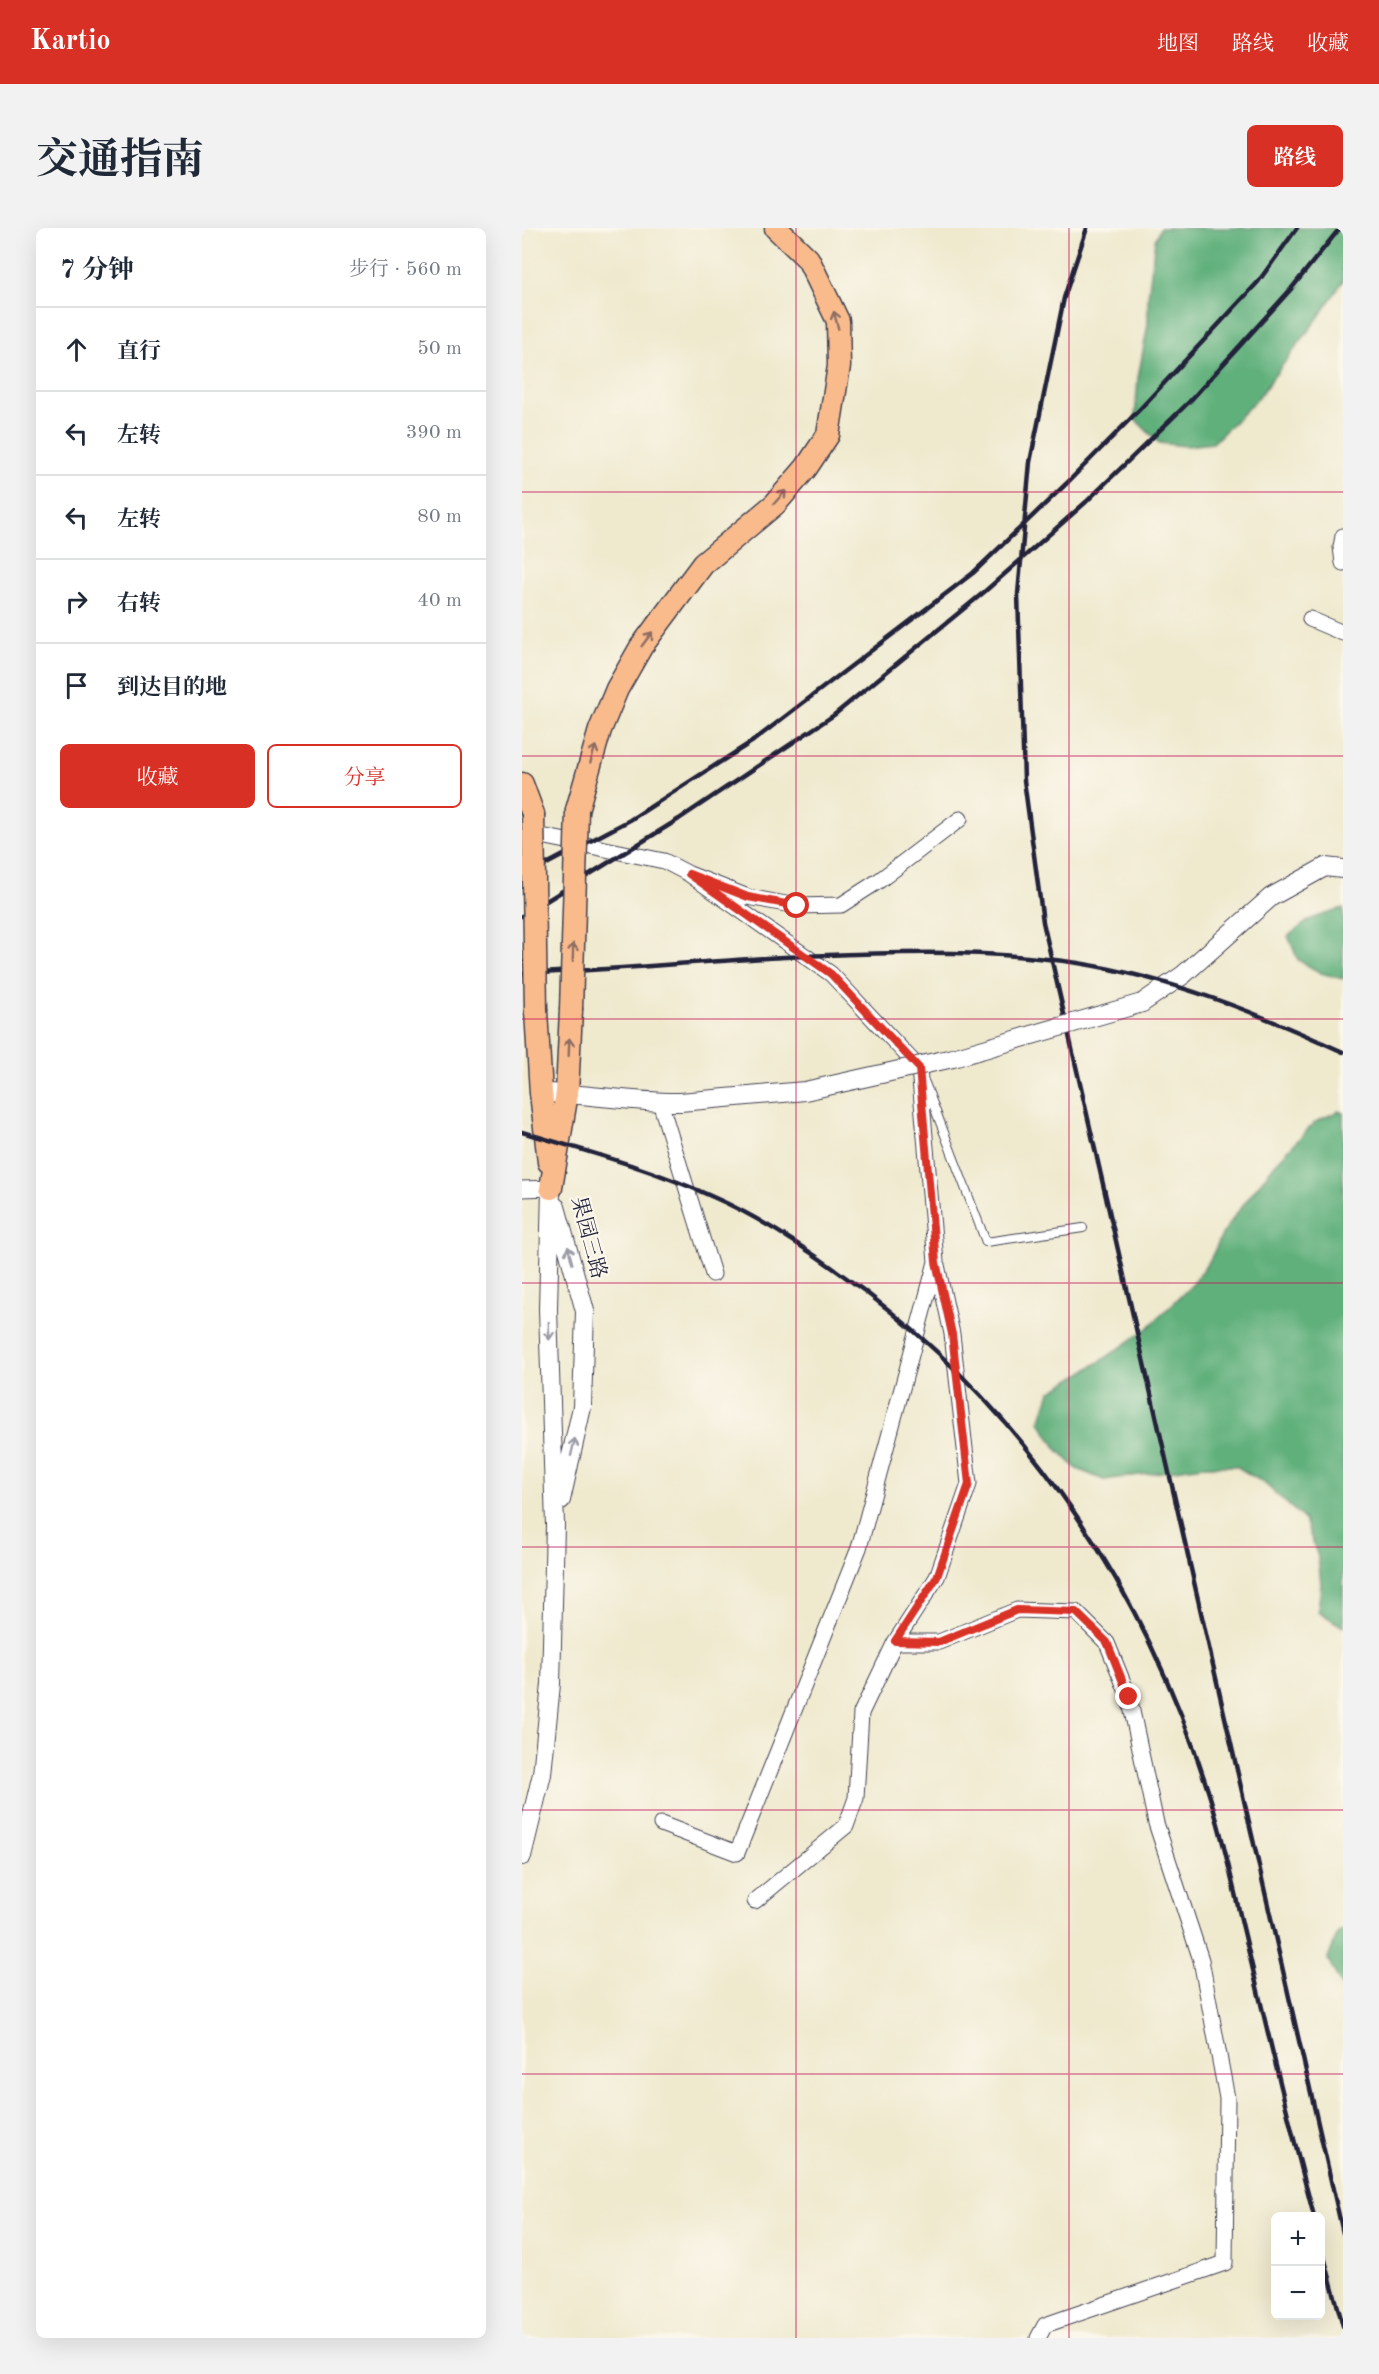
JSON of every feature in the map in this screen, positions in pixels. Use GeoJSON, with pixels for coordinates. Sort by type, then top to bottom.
{"type":"FeatureCollection","features":[{"type":"Feature","properties":{"kind":"main road"},"geometry":{"type":"LineString","coordinates":[[552,1188],[567,1094],[577,810],[600,730],[618,689],[641,647],[702,564],[775,504],[806,468],[828,435],[839,366],[838,321],[808,259],[776,228]]}},
{"type":"Feature","properties":{"kind":"main road"},"geometry":{"type":"LineString","coordinates":[[522,784],[527,823],[541,1094],[552,1188]]}},
{"type":"Feature","properties":{"kind":"street"},"geometry":{"type":"LineString","coordinates":[[1343,536],[1341,547],[1343,563]]}},
{"type":"Feature","properties":{"kind":"street"},"geometry":{"type":"LineString","coordinates":[[1310,620],[1343,633]]}},
{"type":"Feature","properties":{"kind":"street"},"geometry":{"type":"LineString","coordinates":[[527,823],[664,861],[689,874],[748,897],[797,906],[841,904],[879,880],[960,819]]}},
{"type":"Feature","properties":{"kind":"street"},"geometry":{"type":"LineString","coordinates":[[541,1094],[680,1102],[816,1088],[953,1058],[1142,1003],[1183,975],[1271,897],[1324,867],[1343,868]]}},
{"type":"Feature","properties":{"kind":"street"},"geometry":{"type":"LineString","coordinates":[[689,874],[831,974],[919,1068],[936,1262],[952,1334],[969,1484],[937,1577],[895,1641],[861,1713],[856,1798],[846,1826],[755,1901]]}},
{"type":"Feature","properties":{"kind":"street"},"geometry":{"type":"LineString","coordinates":[[660,1102],[713,1274]]}},
{"type":"Feature","properties":{"kind":"street"},"geometry":{"type":"LineString","coordinates":[[522,1189],[552,1188]]}},
{"type":"Feature","properties":{"kind":"street","name":"果园三路"},"geometry":{"type":"LineString","coordinates":[[522,1856],[542,1774],[551,1684],[555,1525],[548,1309],[552,1188]]}},
{"type":"Feature","properties":{"kind":"street","name":"果园三路"},"geometry":{"type":"LineString","coordinates":[[552,1188],[585,1311],[582,1407],[555,1525]]}},
{"type":"Feature","properties":{"kind":"street"},"geometry":{"type":"LineString","coordinates":[[661,1824],[737,1852],[859,1548],[936,1262]]}},
{"type":"Feature","properties":{"kind":"street"},"geometry":{"type":"LineString","coordinates":[[895,1641],[939,1642],[1017,1610],[1076,1612],[1107,1642],[1129,1697],[1156,1823],[1201,1960],[1227,2098],[1225,2263],[1045,2325],[1038,2338]]}},
{"type":"Feature","properties":{"kind":"lane"},"geometry":{"type":"LineString","coordinates":[[919,1068],[986,1242],[1083,1228]]}},
{"type":"Feature","properties":{"kind":"green space"},"geometry":{"type":"Polygon","coordinates":[[[1160,228],[1343,228],[1343,281],[1257,399],[1213,443],[1186,446],[1159,443],[1135,419],[1138,378],[1148,324],[1148,297],[1155,240],[1160,228]]]}},
{"type":"Feature","properties":{"kind":"green space"},"geometry":{"type":"Polygon","coordinates":[[[1343,908],[1343,979],[1321,973],[1298,960],[1288,936],[1311,919],[1343,908]]]}},
{"type":"Feature","properties":{"kind":"green space"},"geometry":{"type":"Polygon","coordinates":[[[1338,1111],[1343,1113],[1343,1627],[1318,1611],[1321,1584],[1318,1557],[1305,1520],[1264,1483],[1236,1466],[1203,1466],[1104,1480],[1077,1469],[1057,1449],[1040,1422],[1050,1392],[1101,1361],[1148,1328],[1193,1284],[1210,1260],[1223,1233],[1274,1165],[1315,1122],[1338,1111]]]}},
{"type":"Feature","properties":{"kind":"green space"},"geometry":{"type":"Polygon","coordinates":[[[1343,1930],[1343,1990],[1328,1959],[1338,1932],[1343,1930]]]}},
{"type":"Feature","properties":{"kind":"railway"},"geometry":{"type":"LineString","coordinates":[[1087,228],[1064,298],[1030,462],[1018,594],[1024,780],[1043,922],[1343,2233]]}},
{"type":"Feature","properties":{"kind":"railway"},"geometry":{"type":"LineString","coordinates":[[522,877],[630,820],[753,741],[973,573],[1141,408],[1258,282],[1297,228]]}},
{"type":"Feature","properties":{"kind":"railway"},"geometry":{"type":"LineString","coordinates":[[522,916],[679,819],[834,715],[983,593],[1086,502],[1190,401],[1291,289],[1340,228]]}},
{"type":"Feature","properties":{"kind":"railway"},"geometry":{"type":"LineString","coordinates":[[522,974],[854,954],[946,953],[1034,958],[1078,963],[1180,987],[1214,998],[1343,1052]]}},
{"type":"Feature","properties":{"kind":"railway"},"geometry":{"type":"LineString","coordinates":[[522,1132],[619,1161],[729,1204],[792,1240],[837,1271],[905,1324],[968,1382],[1024,1446],[1075,1514],[1120,1586],[1159,1662],[1191,1742],[1222,1838],[1278,2077],[1313,2212]]}},
{"type":"Feature","properties":{"kind":"railway"},"geometry":{"type":"LineString","coordinates":[[1325,2260],[1343,2326]]}},
{"type":"Feature","properties":{"kind":"route"},"geometry":{"type":"LineString","coordinates":[[797,906],[748,897],[689,874],[831,974],[919,1068],[936,1262],[952,1334],[969,1484],[937,1577],[895,1641],[939,1642],[1017,1610],[1076,1612],[1107,1642],[1129,1697]]}}]}
